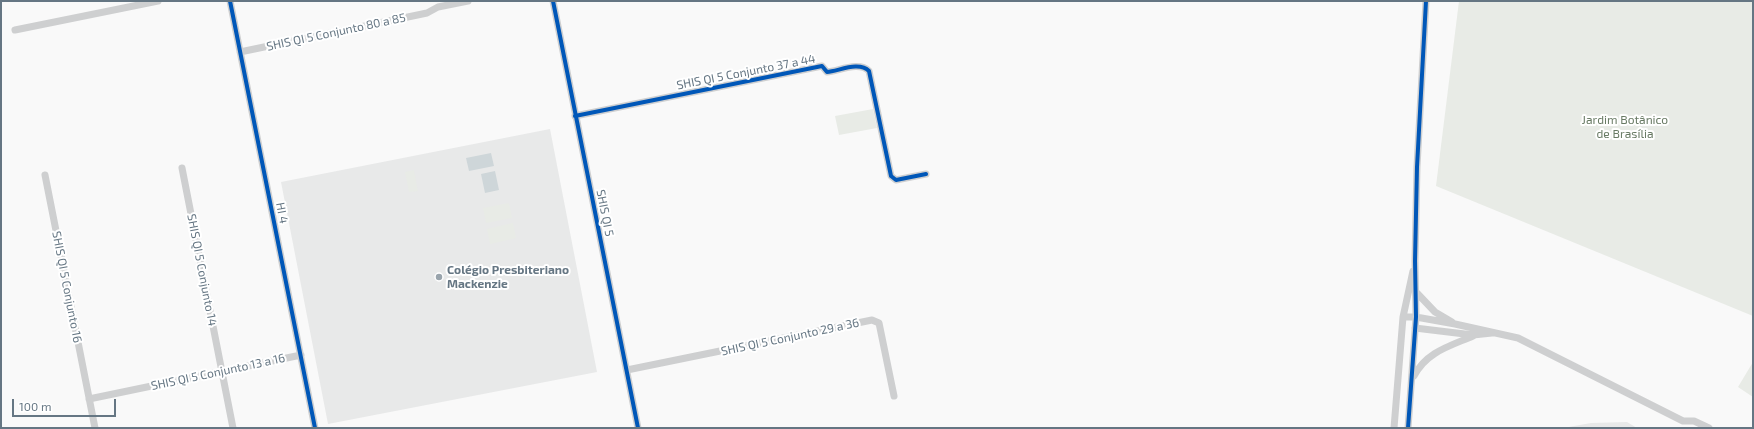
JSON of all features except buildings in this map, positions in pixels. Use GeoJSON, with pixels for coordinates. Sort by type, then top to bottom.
{"type":"FeatureCollection","features":[{"type":"Feature","properties":{"kind":"street"},"geometry":{"type":"LineString","coordinates":[[15,30],[158,1]]}},
{"type":"Feature","properties":{"kind":"street","name":"HI 4"},"geometry":{"type":"LineString","coordinates":[[230,1],[315,428]]}},
{"type":"Feature","properties":{"kind":"street","name":"SHIS QI 5 Conjunto 80 a 85"},"geometry":{"type":"LineString","coordinates":[[240,52],[427,13],[438,7],[468,1]]}},
{"type":"Feature","properties":{"kind":"street","name":"SHIS QI 5"},"geometry":{"type":"LineString","coordinates":[[552,1],[638,428]]}},
{"type":"Feature","properties":{"kind":"street"},"geometry":{"type":"LineString","coordinates":[[1408,428],[1416,317],[1415,261],[1417,167],[1426,1]]}},
{"type":"Feature","properties":{"kind":"street","name":"SHIS QI 5 Conjunto 37 a 44"},"geometry":{"type":"LineString","coordinates":[[576,116],[822,66],[826,72],[858,66],[865,67],[869,71],[891,176],[896,180],[926,174]]}},
{"type":"Feature","properties":{"kind":"street","name":"SHIS QI 5 Conjunto 14"},"geometry":{"type":"LineString","coordinates":[[182,168],[233,428]]}},
{"type":"Feature","properties":{"kind":"street","name":"SHIS QI 5 Conjunto 16"},"geometry":{"type":"LineString","coordinates":[[46,175],[95,428]]}},
{"type":"Feature","properties":{"kind":"street"},"geometry":{"type":"LineString","coordinates":[[1394,428],[1402,317],[1415,261]]}},
{"type":"Feature","properties":{"kind":"street"},"geometry":{"type":"LineString","coordinates":[[1416,292],[1435,312],[1455,324]]}},
{"type":"Feature","properties":{"kind":"street"},"geometry":{"type":"LineString","coordinates":[[1402,317],[1416,317],[1455,324],[1518,338],[1683,421],[1694,420],[1709,428]]}},
{"type":"Feature","properties":{"kind":"street","name":"SHIS QI 5 Conjunto 29 a 36"},"geometry":{"type":"LineString","coordinates":[[627,370],[872,320],[879,323],[894,396]]}},
{"type":"Feature","properties":{"kind":"street"},"geometry":{"type":"LineString","coordinates":[[1415,328],[1473,335],[1500,333]]}},
{"type":"Feature","properties":{"kind":"street"},"geometry":{"type":"LineString","coordinates":[[1412,379],[1419,366],[1431,355],[1473,335]]}},
{"type":"Feature","properties":{"kind":"street","name":"SHIS QI 5 Conjunto 13 a 16"},"geometry":{"type":"LineString","coordinates":[[89,399],[301,355]]}},
{"type":"Feature","properties":{"kind":"street"},"geometry":{"type":"LineString","coordinates":[[1683,421],[1686,428]]}},
{"type":"Feature","properties":{"kind":"shaded area","name":"Colégio Presbiteriano Mackenzie"},"geometry":{"type":"Polygon","coordinates":[[[550,129],[597,372],[328,424],[281,182],[550,129]]]}},
{"type":"Feature","properties":{"kind":"shaded area"},"geometry":{"type":"Polygon","coordinates":[[[491,153],[494,166],[469,171],[466,158],[491,153]]]}},
{"type":"Feature","properties":{"kind":"shaded area"},"geometry":{"type":"Polygon","coordinates":[[[495,171],[499,190],[485,193],[481,174],[495,171]]]}},
{"type":"Feature","properties":{"kind":"shaded area"},"geometry":{"type":"Polygon","coordinates":[[[1627,422],[1637,428],[1563,428],[1591,423],[1627,422]]]}},
{"type":"Feature","properties":{"kind":"green space","name":"Jardim Botânico de Brasília"},"geometry":{"type":"Polygon","coordinates":[[[1459,1],[1753,1],[1753,316],[1436,186],[1459,1]]]}},
{"type":"Feature","properties":{"kind":"green space"},"geometry":{"type":"Polygon","coordinates":[[[873,109],[877,128],[839,135],[835,116],[873,109]]]}},
{"type":"Feature","properties":{"kind":"green space"},"geometry":{"type":"Polygon","coordinates":[[[414,170],[418,191],[409,192],[405,172],[414,170]]]}},
{"type":"Feature","properties":{"kind":"green space"},"geometry":{"type":"Polygon","coordinates":[[[509,203],[512,218],[486,223],[483,208],[509,203]]]}},
{"type":"Feature","properties":{"kind":"green space"},"geometry":{"type":"Polygon","coordinates":[[[513,223],[516,238],[490,244],[487,229],[513,223]]]}},
{"type":"Feature","properties":{"kind":"green space"},"geometry":{"type":"Polygon","coordinates":[[[1753,362],[1753,397],[1738,387],[1753,362]]]}},
{"type":"Feature","properties":{"kind":"cycle path"},"geometry":{"type":"LineString","coordinates":[[230,1],[315,428]]}},
{"type":"Feature","properties":{"kind":"cycle path"},"geometry":{"type":"LineString","coordinates":[[553,1],[638,428]]}},
{"type":"Feature","properties":{"kind":"cycle path"},"geometry":{"type":"LineString","coordinates":[[1408,428],[1416,317],[1415,261],[1417,167],[1426,1]]}},
{"type":"Feature","properties":{"kind":"cycle path"},"geometry":{"type":"LineString","coordinates":[[575,116],[822,66],[827,72],[849,67],[860,67],[869,71],[891,176],[896,180],[926,174]]}},
{"type":"Feature","properties":{"kind":"place","name":"Colégio Presbiteriano Mackenzie"},"geometry":{"type":"Point","coordinates":[439,277]}}]}
